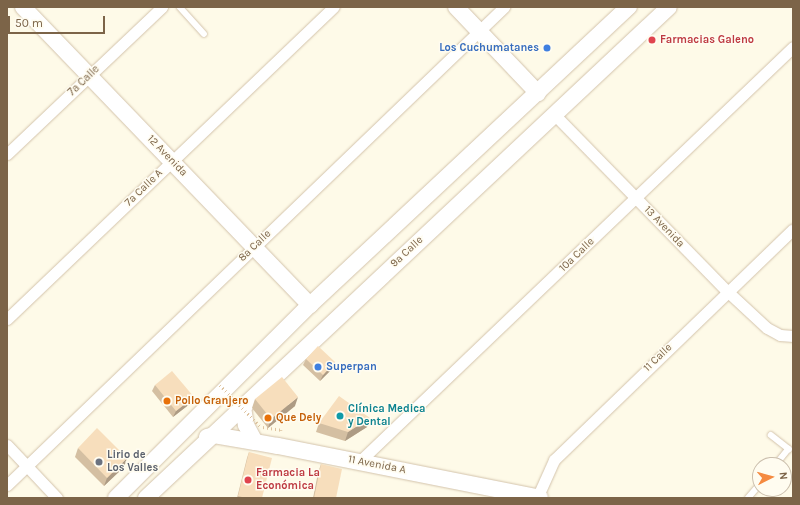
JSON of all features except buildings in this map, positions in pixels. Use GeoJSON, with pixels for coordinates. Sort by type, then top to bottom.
{"type":"FeatureCollection","features":[{"type":"Feature","properties":{"kind":"main road","name":"12 Avenida"},"geometry":{"type":"LineString","coordinates":[[23,7],[310,305]]}},
{"type":"Feature","properties":{"kind":"main road"},"geometry":{"type":"LineString","coordinates":[[456,7],[538,93]]}},
{"type":"Feature","properties":{"kind":"main road"},"geometry":{"type":"LineString","coordinates":[[116,498],[310,305],[629,7]]}},
{"type":"Feature","properties":{"kind":"main road","name":"9a Calle"},"geometry":{"type":"LineString","coordinates":[[146,498],[553,113],[669,7]]}},
{"type":"Feature","properties":{"kind":"main road"},"geometry":{"type":"LineString","coordinates":[[243,407],[246,425],[258,434]]}},
{"type":"Feature","properties":{"kind":"main road"},"geometry":{"type":"LineString","coordinates":[[128,498],[184,446],[214,434]]}},
{"type":"Feature","properties":{"kind":"main road","name":"11 Avenida A"},"geometry":{"type":"LineString","coordinates":[[214,434],[258,434],[360,461],[538,498]]}},
{"type":"Feature","properties":{"kind":"street","name":"7a Calle"},"geometry":{"type":"LineString","coordinates":[[7,154],[162,7]]}},
{"type":"Feature","properties":{"kind":"street","name":"7a Calle A"},"geometry":{"type":"LineString","coordinates":[[7,319],[334,7]]}},
{"type":"Feature","properties":{"kind":"street","name":"8a Calle"},"geometry":{"type":"LineString","coordinates":[[7,485],[504,7]]}},
{"type":"Feature","properties":{"kind":"street","name":"10a Calle"},"geometry":{"type":"LineString","coordinates":[[360,461],[793,47]]}},
{"type":"Feature","properties":{"kind":"street","name":"13 Avenida"},"geometry":{"type":"LineString","coordinates":[[553,113],[726,291],[767,328],[780,335],[793,336]]}},
{"type":"Feature","properties":{"kind":"street","name":"11 Calle"},"geometry":{"type":"LineString","coordinates":[[538,498],[554,460],[726,291],[793,229]]}},
{"type":"Feature","properties":{"kind":"street"},"geometry":{"type":"LineString","coordinates":[[7,445],[57,498]]}},
{"type":"Feature","properties":{"kind":"lane"},"geometry":{"type":"LineString","coordinates":[[180,7],[204,34]]}},
{"type":"Feature","properties":{"kind":"lane"},"geometry":{"type":"LineString","coordinates":[[771,435],[789,449],[782,457]]}},
{"type":"Feature","properties":{"kind":"path"},"geometry":{"type":"LineString","coordinates":[[220,385],[258,434],[281,430]]}},
{"type":"Feature","properties":{"kind":"place","name":"Farmacias Galeno"},"geometry":{"type":"Point","coordinates":[652,40]}},
{"type":"Feature","properties":{"kind":"place","name":"Los Cuchumatanes"},"geometry":{"type":"Point","coordinates":[547,48]}},
{"type":"Feature","properties":{"kind":"place","name":"Superpan"},"geometry":{"type":"Point","coordinates":[318,367]}},
{"type":"Feature","properties":{"kind":"place","name":"Pollo Granjero"},"geometry":{"type":"Point","coordinates":[167,401]}},
{"type":"Feature","properties":{"kind":"place","name":"Clínica Medica y Dental"},"geometry":{"type":"Point","coordinates":[340,416]}},
{"type":"Feature","properties":{"kind":"place","name":"Que Dely"},"geometry":{"type":"Point","coordinates":[268,418]}},
{"type":"Feature","properties":{"kind":"place","name":"Lirio de Los Valles"},"geometry":{"type":"Point","coordinates":[99,462]}},
{"type":"Feature","properties":{"kind":"place","name":"Farmacia La Económica"},"geometry":{"type":"Point","coordinates":[248,480]}}]}
